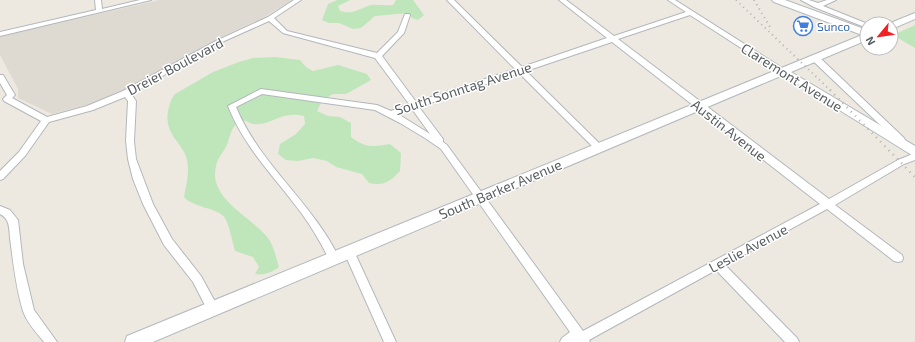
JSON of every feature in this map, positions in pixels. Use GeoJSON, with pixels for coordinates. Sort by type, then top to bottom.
{"type":"FeatureCollection","features":[{"type":"Feature","properties":{"kind":"main road"},"geometry":{"type":"LineString","coordinates":[[777,0],[859,30]]}},
{"type":"Feature","properties":{"kind":"main road"},"geometry":{"type":"LineString","coordinates":[[789,0],[859,29]]}},
{"type":"Feature","properties":{"kind":"main road"},"geometry":{"type":"LineString","coordinates":[[899,23],[915,16]]}},
{"type":"Feature","properties":{"kind":"main road","name":"South Barker Avenue"},"geometry":{"type":"LineString","coordinates":[[136,341],[859,39]]}},
{"type":"Feature","properties":{"kind":"main road","name":"Claremont Avenue"},"geometry":{"type":"LineString","coordinates":[[783,72],[913,152]]}},
{"type":"Feature","properties":{"kind":"street"},"geometry":{"type":"LineString","coordinates":[[98,0],[98,11]]}},
{"type":"Feature","properties":{"kind":"street"},"geometry":{"type":"LineString","coordinates":[[0,34],[148,0]]}},
{"type":"Feature","properties":{"kind":"street","name":"Dreier Boulevard"},"geometry":{"type":"LineString","coordinates":[[46,120],[90,108],[126,93],[220,41],[270,18],[298,0]]}},
{"type":"Feature","properties":{"kind":"street"},"geometry":{"type":"LineString","coordinates":[[450,0],[599,148]]}},
{"type":"Feature","properties":{"kind":"street","name":"Austin Avenue"},"geometry":{"type":"LineString","coordinates":[[562,0],[826,205],[898,258]]}},
{"type":"Feature","properties":{"kind":"street","name":"Claremont Avenue"},"geometry":{"type":"LineString","coordinates":[[670,0],[783,72]]}},
{"type":"Feature","properties":{"kind":"street"},"geometry":{"type":"LineString","coordinates":[[804,0],[859,23]]}},
{"type":"Feature","properties":{"kind":"street"},"geometry":{"type":"LineString","coordinates":[[816,6],[833,0]]}},
{"type":"Feature","properties":{"kind":"street","name":"South Sonntag Avenue"},"geometry":{"type":"LineString","coordinates":[[334,258],[305,211],[246,138],[232,106],[261,91],[366,105],[392,113],[690,12]]}},
{"type":"Feature","properties":{"kind":"street"},"geometry":{"type":"LineString","coordinates":[[378,56],[401,33],[407,15]]}},
{"type":"Feature","properties":{"kind":"street"},"geometry":{"type":"LineString","coordinates":[[270,18],[285,32],[378,56],[481,197],[581,338]]}},
{"type":"Feature","properties":{"kind":"street"},"geometry":{"type":"LineString","coordinates":[[815,58],[913,152]]}},
{"type":"Feature","properties":{"kind":"street"},"geometry":{"type":"LineString","coordinates":[[0,77],[10,95],[4,100],[46,120],[22,154],[0,177]]}},
{"type":"Feature","properties":{"kind":"street"},"geometry":{"type":"LineString","coordinates":[[126,93],[132,101],[130,141],[132,159],[148,204],[168,242],[197,279],[213,308]]}},
{"type":"Feature","properties":{"kind":"street"},"geometry":{"type":"LineString","coordinates":[[392,113],[444,147]]}},
{"type":"Feature","properties":{"kind":"street","name":"Leslie Avenue"},"geometry":{"type":"LineString","coordinates":[[566,342],[581,338],[776,234],[901,162],[913,152]]}},
{"type":"Feature","properties":{"kind":"street"},"geometry":{"type":"LineString","coordinates":[[0,210],[7,213],[13,220],[18,264],[29,311],[35,322],[51,342]]}},
{"type":"Feature","properties":{"kind":"street"},"geometry":{"type":"LineString","coordinates":[[349,252],[390,342]]}},
{"type":"Feature","properties":{"kind":"street"},"geometry":{"type":"LineString","coordinates":[[718,264],[793,342]]}},
{"type":"Feature","properties":{"kind":"shaded area"},"geometry":{"type":"Polygon","coordinates":[[[160,0],[292,0],[263,18],[228,34],[131,86],[93,103],[52,114],[18,98],[18,89],[0,55],[0,36],[160,0]]]}},
{"type":"Feature","properties":{"kind":"green space"},"geometry":{"type":"Polygon","coordinates":[[[337,0],[350,0],[338,6],[340,11],[349,12],[371,5],[393,5],[396,0],[413,0],[424,15],[418,20],[412,18],[408,13],[375,16],[361,28],[353,29],[339,23],[329,23],[322,20],[328,4],[337,0]]]}},
{"type":"Feature","properties":{"kind":"green space"},"geometry":{"type":"Polygon","coordinates":[[[915,25],[915,48],[899,39],[899,32],[915,25]]]}},
{"type":"Feature","properties":{"kind":"green space"},"geometry":{"type":"Polygon","coordinates":[[[275,57],[300,60],[306,67],[313,71],[338,65],[367,74],[371,80],[346,94],[333,94],[321,103],[317,111],[328,116],[340,117],[351,123],[351,137],[356,141],[369,146],[390,144],[401,153],[400,171],[386,182],[374,184],[369,183],[362,174],[336,167],[327,161],[313,158],[298,161],[286,160],[278,154],[280,144],[296,134],[305,124],[304,116],[282,116],[260,124],[242,121],[236,124],[227,145],[218,160],[215,178],[218,188],[224,197],[261,230],[268,238],[275,252],[279,267],[268,273],[255,274],[259,267],[253,257],[235,251],[230,230],[225,218],[217,212],[188,201],[184,197],[188,165],[182,148],[171,133],[168,120],[168,111],[171,100],[175,94],[213,72],[253,58],[275,57]]]}},
{"type":"Feature","properties":{"kind":"railway"},"geometry":{"type":"LineString","coordinates":[[736,0],[831,91]]}},
{"type":"Feature","properties":{"kind":"railway"},"geometry":{"type":"LineString","coordinates":[[754,0],[770,27]]}},
{"type":"Feature","properties":{"kind":"railway"},"geometry":{"type":"LineString","coordinates":[[831,91],[915,177]]}},
{"type":"Feature","properties":{"kind":"place","name":"Sunco"},"geometry":{"type":"Point","coordinates":[803,26]}}]}
